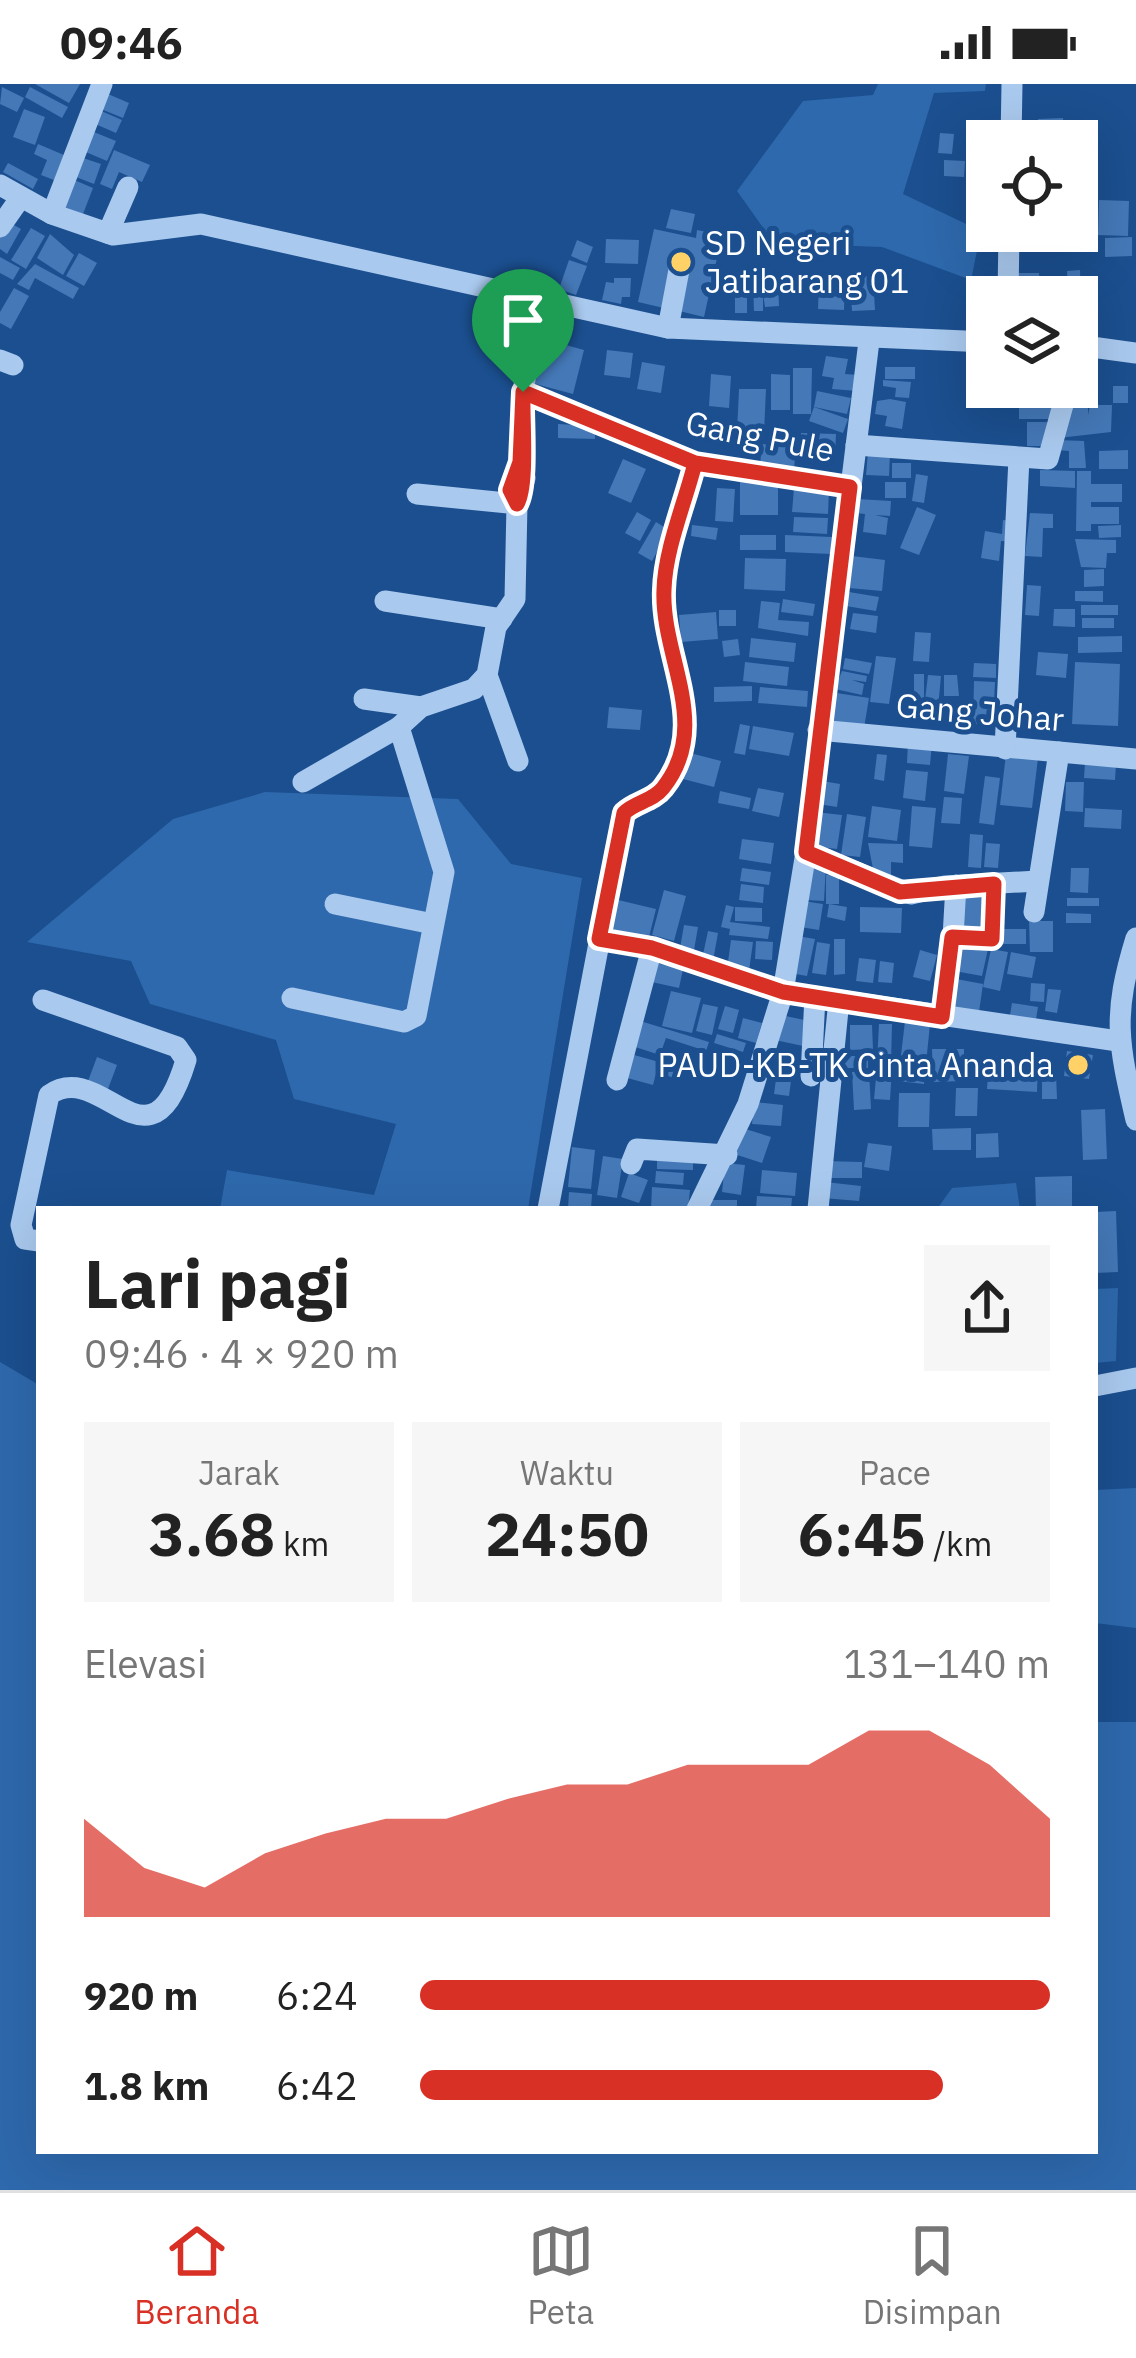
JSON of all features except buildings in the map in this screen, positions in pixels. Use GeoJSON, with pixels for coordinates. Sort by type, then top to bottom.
{"type":"FeatureCollection","features":[{"type":"Feature","properties":{"kind":"street"},"geometry":{"type":"LineString","coordinates":[[52,214],[101,84]]}},
{"type":"Feature","properties":{"kind":"street"},"geometry":{"type":"LineString","coordinates":[[1011,120],[1012,84]]}},
{"type":"Feature","properties":{"kind":"street"},"geometry":{"type":"LineString","coordinates":[[0,185],[52,214],[108,233],[201,224],[537,303],[668,328],[966,342]]}},
{"type":"Feature","properties":{"kind":"street"},"geometry":{"type":"LineString","coordinates":[[108,233],[128,187]]}},
{"type":"Feature","properties":{"kind":"street"},"geometry":{"type":"LineString","coordinates":[[0,227],[21,197]]}},
{"type":"Feature","properties":{"kind":"street"},"geometry":{"type":"LineString","coordinates":[[668,328],[679,270]]}},
{"type":"Feature","properties":{"kind":"street"},"geometry":{"type":"LineString","coordinates":[[303,782],[399,728],[421,707],[474,689],[487,675],[517,581],[517,504],[510,490],[522,470],[523,392],[537,303]]}},
{"type":"Feature","properties":{"kind":"street"},"geometry":{"type":"LineString","coordinates":[[700,1206],[727,1155],[783,992],[806,852],[869,340]]}},
{"type":"Feature","properties":{"kind":"street"},"geometry":{"type":"LineString","coordinates":[[1098,348],[1136,353]]}},
{"type":"Feature","properties":{"kind":"street","name":"Gang Pule"},"geometry":{"type":"LineString","coordinates":[[523,392],[695,463],[850,487]]}},
{"type":"Feature","properties":{"kind":"street"},"geometry":{"type":"LineString","coordinates":[[856,445],[1030,459],[1052,456],[1063,408]]}},
{"type":"Feature","properties":{"kind":"street"},"geometry":{"type":"LineString","coordinates":[[1005,749],[1030,459]]}},
{"type":"Feature","properties":{"kind":"street"},"geometry":{"type":"LineString","coordinates":[[549,1206],[624,813],[662,789],[682,746],[680,671],[664,611],[664,584],[695,463]]}},
{"type":"Feature","properties":{"kind":"street"},"geometry":{"type":"LineString","coordinates":[[416,494],[517,504]]}},
{"type":"Feature","properties":{"kind":"street"},"geometry":{"type":"LineString","coordinates":[[386,601],[502,619]]}},
{"type":"Feature","properties":{"kind":"street"},"geometry":{"type":"LineString","coordinates":[[487,675],[518,761]]}},
{"type":"Feature","properties":{"kind":"street"},"geometry":{"type":"LineString","coordinates":[[364,699],[421,707]]}},
{"type":"Feature","properties":{"kind":"street"},"geometry":{"type":"LineString","coordinates":[[292,998],[404,1022],[416,1016],[444,872],[399,728]]}},
{"type":"Feature","properties":{"kind":"street","name":"Gang Johar"},"geometry":{"type":"LineString","coordinates":[[818,730],[1136,759]]}},
{"type":"Feature","properties":{"kind":"street"},"geometry":{"type":"LineString","coordinates":[[1034,912],[1059,752]]}},
{"type":"Feature","properties":{"kind":"street"},"geometry":{"type":"LineString","coordinates":[[806,852],[900,892],[1038,880]]}},
{"type":"Feature","properties":{"kind":"street"},"geometry":{"type":"LineString","coordinates":[[952,937],[992,939],[994,884]]}},
{"type":"Feature","properties":{"kind":"street"},"geometry":{"type":"LineString","coordinates":[[942,1017],[956,885]]}},
{"type":"Feature","properties":{"kind":"street"},"geometry":{"type":"LineString","coordinates":[[335,904],[433,924]]}},
{"type":"Feature","properties":{"kind":"street"},"geometry":{"type":"LineString","coordinates":[[1136,938],[1118,995],[1118,1042],[1136,1120]]}},
{"type":"Feature","properties":{"kind":"street"},"geometry":{"type":"LineString","coordinates":[[599,939],[652,948],[783,992],[1118,1042]]}},
{"type":"Feature","properties":{"kind":"street"},"geometry":{"type":"LineString","coordinates":[[617,1080],[652,948]]}},
{"type":"Feature","properties":{"kind":"street"},"geometry":{"type":"LineString","coordinates":[[811,1076],[815,996]]}},
{"type":"Feature","properties":{"kind":"street"},"geometry":{"type":"LineString","coordinates":[[36,1241],[26,1239],[20,1225],[50,1094],[68,1088],[142,1114],[159,1114],[170,1106],[185,1060],[177,1047],[43,1000]]}},
{"type":"Feature","properties":{"kind":"street"},"geometry":{"type":"LineString","coordinates":[[818,1206],[838,1000]]}},
{"type":"Feature","properties":{"kind":"street"},"geometry":{"type":"LineString","coordinates":[[632,1164],[638,1149],[727,1155]]}},
{"type":"Feature","properties":{"kind":"street"},"geometry":{"type":"LineString","coordinates":[[1098,1385],[1136,1378]]}},
{"type":"Feature","properties":{"kind":"shaded area"},"geometry":{"type":"Polygon","coordinates":[[[878,84],[986,84],[985,91],[934,93],[903,194],[966,224],[966,252],[977,252],[972,276],[966,278],[882,247],[774,243],[737,191],[803,101],[873,95],[878,84]]]}},
{"type":"Feature","properties":{"kind":"shaded area"},"geometry":{"type":"Polygon","coordinates":[[[265,792],[458,799],[511,864],[582,878],[528,1206],[221,1206],[227,1170],[374,1195],[396,1124],[294,1099],[276,1040],[150,1004],[131,961],[27,942],[173,819],[265,792]]]}},
{"type":"Feature","properties":{"kind":"shaded area"},"geometry":{"type":"Polygon","coordinates":[[[1016,1183],[1020,1206],[939,1206],[952,1188],[1016,1183]]]}},
{"type":"Feature","properties":{"kind":"shaded area"},"geometry":{"type":"Polygon","coordinates":[[[1118,1288],[1116,1361],[1098,1363],[1098,1289],[1118,1288]]]}},
{"type":"Feature","properties":{"kind":"shaded area"},"geometry":{"type":"Polygon","coordinates":[[[0,1362],[36,1383],[36,2154],[1098,2154],[1098,1722],[1136,1722],[1136,2190],[0,2190],[0,1362]]]}},
{"type":"Feature","properties":{"kind":"shaded area"},"geometry":{"type":"Polygon","coordinates":[[[1136,1488],[1136,1628],[1098,1623],[1098,1490],[1136,1488]]]}},
{"type":"Feature","properties":{"kind":"place","name":"SD Negeri Jatibarang 01"},"geometry":{"type":"Point","coordinates":[681,262]}},
{"type":"Feature","properties":{"kind":"place","name":"PAUD-KB-TK Cinta Ananda"},"geometry":{"type":"Point","coordinates":[1078,1065]}},
{"type":"Feature","properties":{"kind":"route"},"geometry":{"type":"LineString","coordinates":[[523,392],[520,462],[525,478],[517,504],[510,490],[520,462],[523,392],[695,463],[850,487],[806,852],[911,894],[945,886],[994,884],[992,939],[952,937],[942,1017],[783,992],[652,948],[599,939],[624,813],[662,789],[686,728],[680,671],[664,611],[664,584],[695,463],[609,428],[523,392]]}}]}
